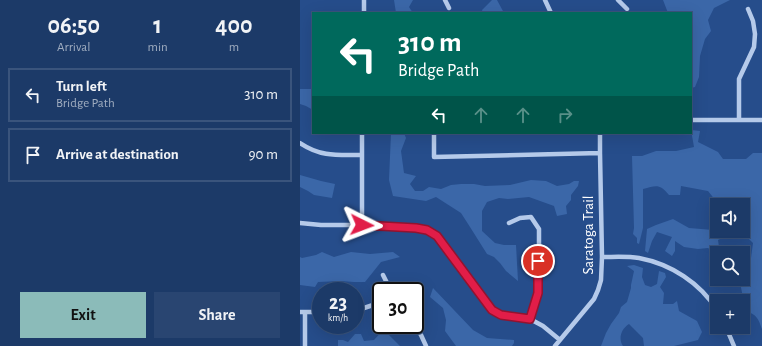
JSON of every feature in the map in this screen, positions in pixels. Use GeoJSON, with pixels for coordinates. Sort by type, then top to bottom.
{"type":"FeatureCollection","features":[{"type":"Feature","properties":{"kind":"street"},"geometry":{"type":"LineString","coordinates":[[364,0],[364,12]]}},
{"type":"Feature","properties":{"kind":"street"},"geometry":{"type":"LineString","coordinates":[[445,0],[449,8]]}},
{"type":"Feature","properties":{"kind":"street"},"geometry":{"type":"LineString","coordinates":[[545,0],[551,12]]}},
{"type":"Feature","properties":{"kind":"street"},"geometry":{"type":"LineString","coordinates":[[618,0],[627,9]]}},
{"type":"Feature","properties":{"kind":"street"},"geometry":{"type":"LineString","coordinates":[[739,120],[739,79],[754,46],[753,21],[748,9]]}},
{"type":"Feature","properties":{"kind":"street"},"geometry":{"type":"LineString","coordinates":[[692,120],[762,120]]}},
{"type":"Feature","properties":{"kind":"street"},"geometry":{"type":"LineString","coordinates":[[362,134],[362,225]]}},
{"type":"Feature","properties":{"kind":"street"},"geometry":{"type":"LineString","coordinates":[[434,134],[434,156],[600,153]]}},
{"type":"Feature","properties":{"kind":"street","name":"Saratoga Trail"},"geometry":{"type":"LineString","coordinates":[[555,346],[594,299],[601,280],[600,134]]}},
{"type":"Feature","properties":{"kind":"street"},"geometry":{"type":"LineString","coordinates":[[300,143],[321,153],[334,155],[361,155]]}},
{"type":"Feature","properties":{"kind":"street"},"geometry":{"type":"LineString","coordinates":[[509,223],[520,218],[531,217],[538,229],[538,293],[530,319]]}},
{"type":"Feature","properties":{"kind":"street"},"geometry":{"type":"LineString","coordinates":[[300,223],[321,225],[362,225],[427,230],[437,236],[492,310],[501,315],[530,319],[543,326],[560,340]]}},
{"type":"Feature","properties":{"kind":"street"},"geometry":{"type":"LineString","coordinates":[[602,257],[638,258],[656,263],[682,275],[710,299]]}},
{"type":"Feature","properties":{"kind":"street"},"geometry":{"type":"LineString","coordinates":[[383,275],[386,282]]}},
{"type":"Feature","properties":{"kind":"street"},"geometry":{"type":"LineString","coordinates":[[302,312],[305,346]]}},
{"type":"Feature","properties":{"kind":"street"},"geometry":{"type":"LineString","coordinates":[[420,334],[426,346]]}},
{"type":"Feature","properties":{"kind":"street"},"geometry":{"type":"LineString","coordinates":[[729,334],[734,346]]}},
{"type":"Feature","properties":{"kind":"shaded area"},"geometry":{"type":"Polygon","coordinates":[[[394,0],[413,0],[409,7],[412,12],[396,12],[394,0]]]}},
{"type":"Feature","properties":{"kind":"shaded area"},"geometry":{"type":"Polygon","coordinates":[[[492,0],[497,0],[503,12],[483,12],[482,10],[492,0]]]}},
{"type":"Feature","properties":{"kind":"shaded area"},"geometry":{"type":"Polygon","coordinates":[[[663,0],[730,0],[714,8],[708,20],[711,31],[705,39],[700,56],[699,77],[695,87],[692,88],[692,12],[668,12],[663,0]]]}},
{"type":"Feature","properties":{"kind":"shaded area"},"geometry":{"type":"Polygon","coordinates":[[[300,89],[312,89],[312,109],[300,104],[300,89]]]}},
{"type":"Feature","properties":{"kind":"shaded area"},"geometry":{"type":"Polygon","coordinates":[[[692,130],[700,131],[698,142],[718,152],[723,159],[746,159],[753,153],[762,153],[762,329],[757,317],[750,313],[750,294],[742,294],[741,286],[750,286],[750,258],[753,243],[748,238],[750,238],[750,198],[714,198],[708,191],[681,186],[680,195],[669,195],[657,186],[643,189],[643,228],[639,244],[637,243],[637,238],[633,234],[632,156],[642,156],[656,151],[676,151],[694,147],[692,130]]]}},
{"type":"Feature","properties":{"kind":"shaded area"},"geometry":{"type":"Polygon","coordinates":[[[391,134],[404,134],[406,138],[401,151],[404,173],[416,176],[410,184],[415,191],[423,191],[429,187],[441,189],[451,185],[461,184],[485,186],[510,185],[531,180],[546,181],[557,186],[579,181],[578,186],[571,195],[571,200],[566,206],[567,214],[557,216],[554,206],[529,197],[508,199],[499,198],[487,202],[482,211],[482,231],[495,243],[516,245],[518,281],[506,271],[494,257],[487,254],[461,213],[436,197],[426,201],[393,196],[389,180],[391,134]]]}},
{"type":"Feature","properties":{"kind":"shaded area"},"geometry":{"type":"Polygon","coordinates":[[[300,175],[335,184],[332,198],[314,195],[300,187],[300,175]]]}},
{"type":"Feature","properties":{"kind":"shaded area"},"geometry":{"type":"Polygon","coordinates":[[[673,219],[689,228],[710,230],[710,238],[722,238],[718,240],[719,246],[710,246],[710,249],[708,248],[698,249],[684,247],[675,241],[675,251],[672,256],[665,251],[672,237],[657,232],[648,253],[645,251],[647,229],[673,219]]]}},
{"type":"Feature","properties":{"kind":"shaded area"},"geometry":{"type":"Polygon","coordinates":[[[322,252],[334,257],[351,252],[370,254],[393,252],[400,257],[381,262],[365,282],[312,282],[312,287],[300,285],[300,257],[302,258],[322,252]]]}},
{"type":"Feature","properties":{"kind":"shaded area"},"geometry":{"type":"Polygon","coordinates":[[[634,265],[643,268],[642,277],[645,285],[651,287],[657,284],[659,271],[665,273],[666,277],[660,287],[664,293],[663,304],[673,304],[677,301],[679,311],[697,321],[702,332],[698,340],[674,346],[644,346],[643,338],[629,324],[621,334],[621,343],[623,346],[601,346],[606,333],[619,313],[621,307],[627,302],[634,271],[627,266],[634,265]]]}},
{"type":"Feature","properties":{"kind":"shaded area"},"geometry":{"type":"Polygon","coordinates":[[[433,288],[473,330],[487,338],[514,340],[512,346],[456,346],[445,331],[446,320],[443,308],[430,297],[433,288]]]}},
{"type":"Feature","properties":{"kind":"shaded area"},"geometry":{"type":"Polygon","coordinates":[[[355,334],[361,334],[364,341],[374,340],[380,334],[388,334],[400,346],[338,346],[338,340],[348,342],[355,334]]]}},
{"type":"Feature","properties":{"kind":"route"},"geometry":{"type":"LineString","coordinates":[[362,225],[416,228],[427,230],[437,236],[492,310],[501,315],[530,319],[538,293],[538,261]]}}]}
